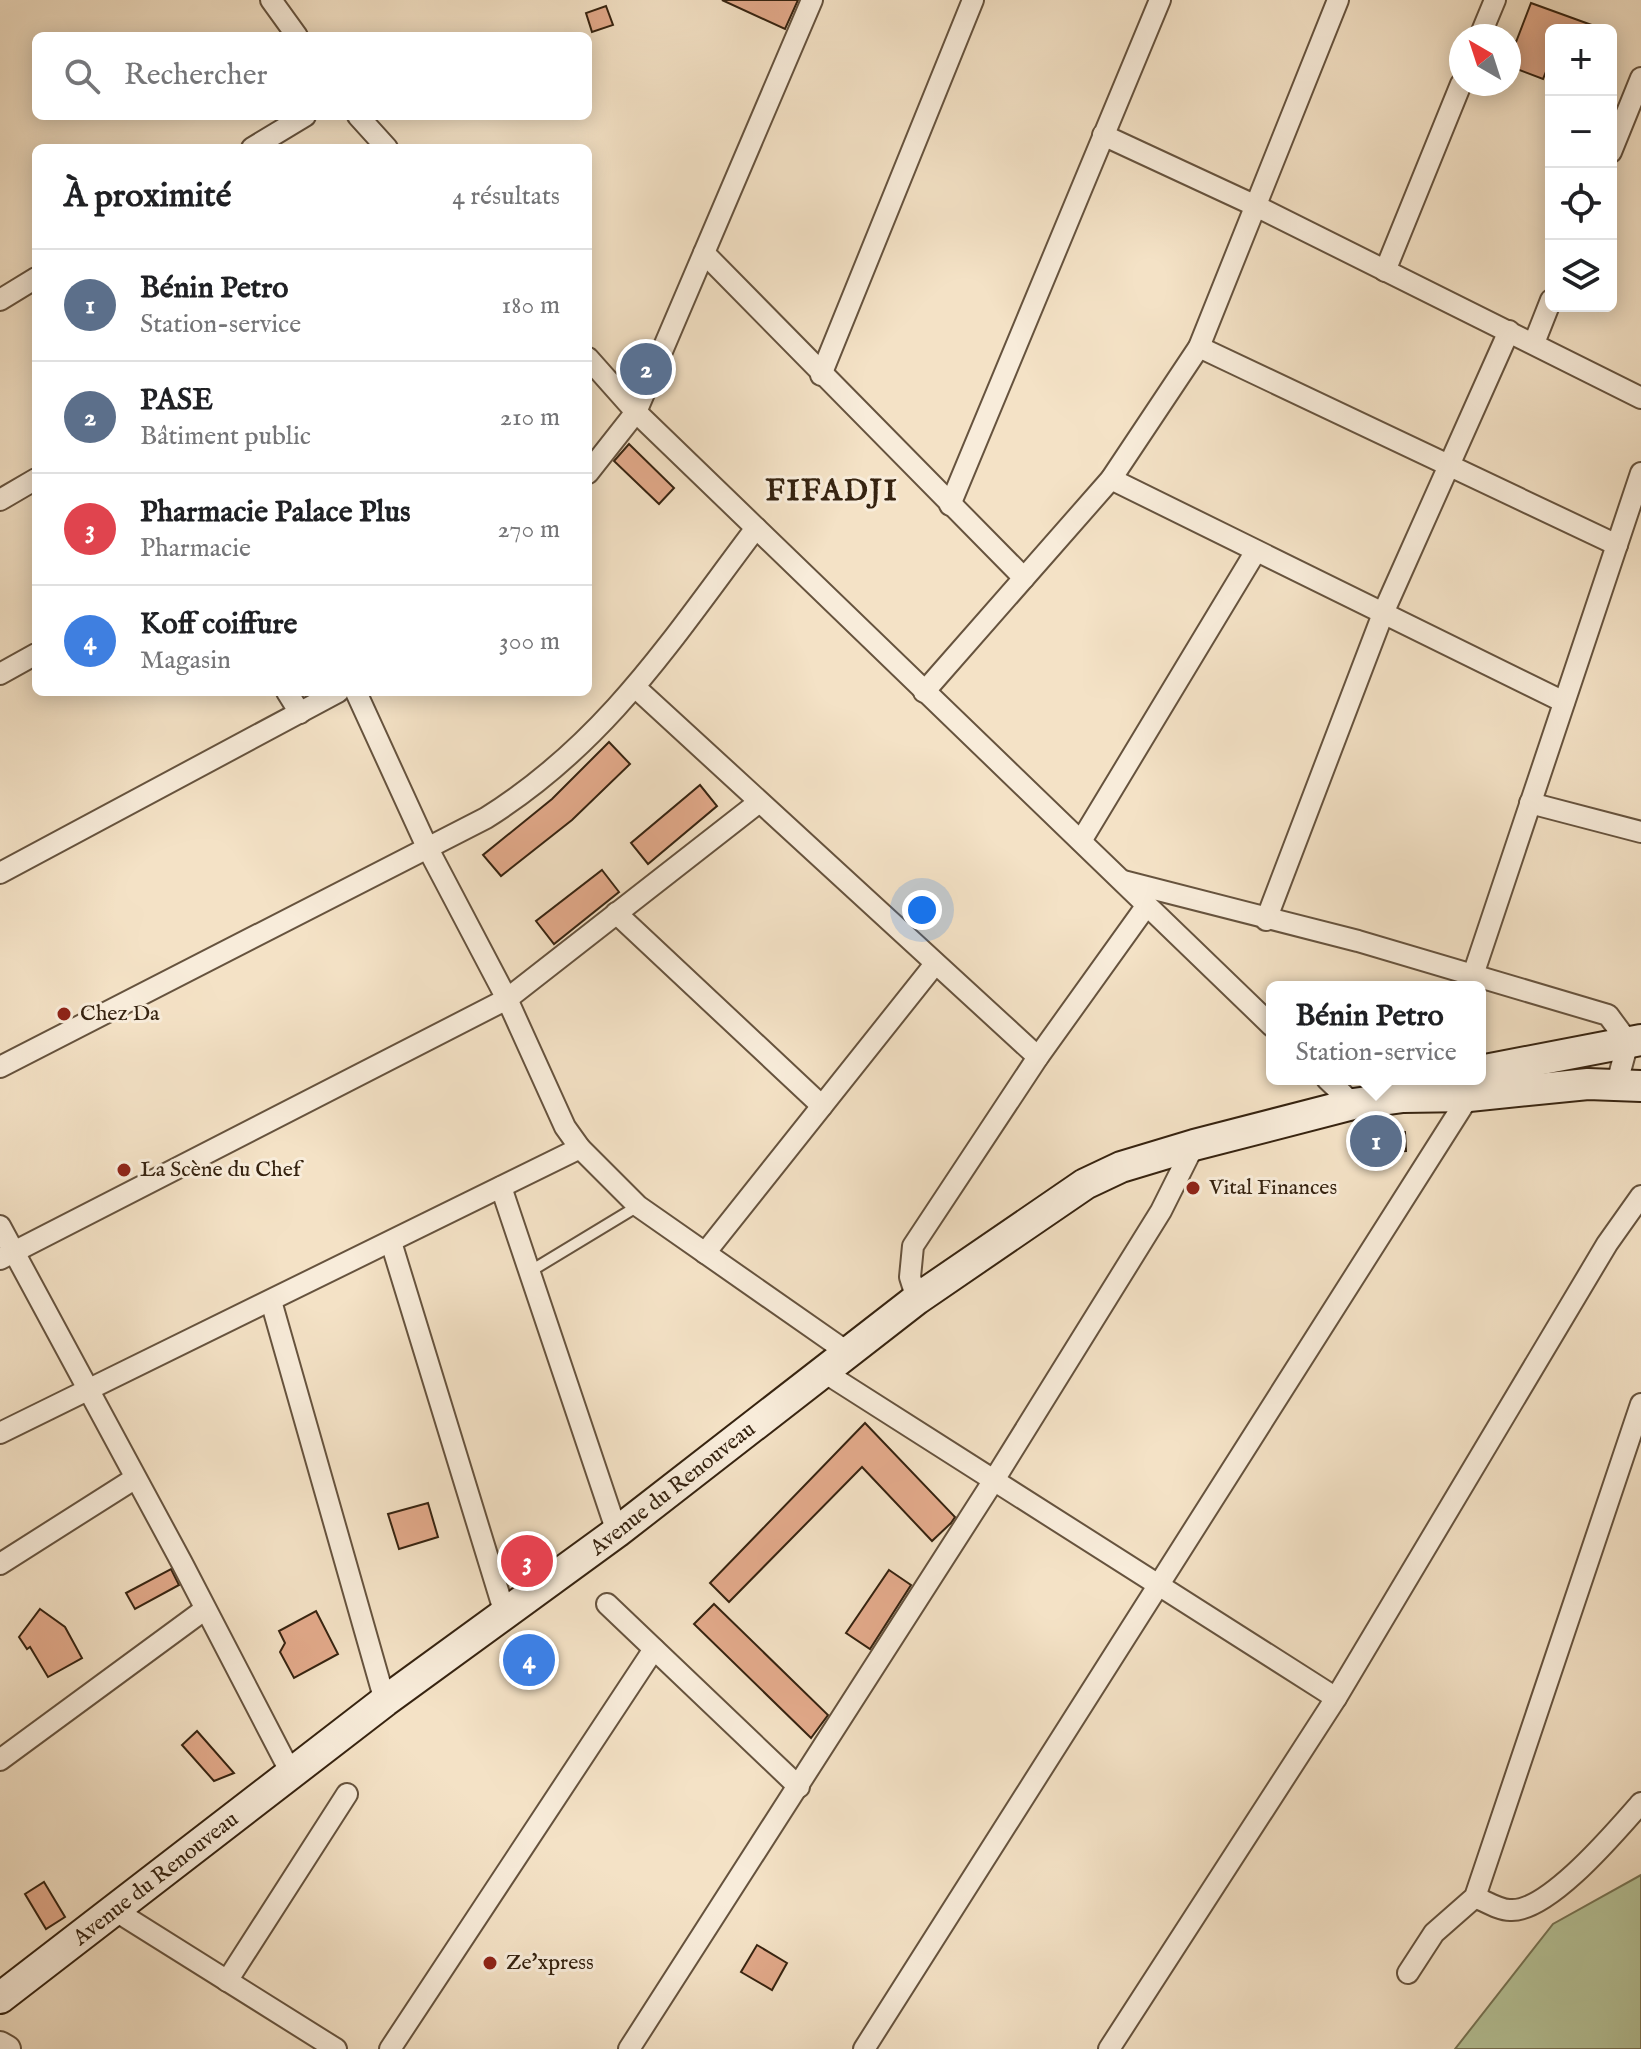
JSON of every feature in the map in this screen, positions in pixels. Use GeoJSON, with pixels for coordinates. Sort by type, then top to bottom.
{"type":"FeatureCollection","features":[{"type":"Feature","properties":{"kind":"main road","name":"Avenue du Renouveau"},"geometry":{"type":"LineString","coordinates":[[1486,1077],[1635,1041]]}},
{"type":"Feature","properties":{"kind":"main road","name":"Avenue du Renouveau"},"geometry":{"type":"LineString","coordinates":[[1486,1082],[1629,1084]]}},
{"type":"Feature","properties":{"kind":"main road","name":"Avenue du Renouveau"},"geometry":{"type":"LineString","coordinates":[[0,1998],[385,1701],[506,1617],[917,1299],[1085,1184],[1121,1167],[1194,1145],[1353,1104],[1454,1085]]}},
{"type":"Feature","properties":{"kind":"street"},"geometry":{"type":"LineString","coordinates":[[271,0],[294,32]]}},
{"type":"Feature","properties":{"kind":"street"},"geometry":{"type":"LineString","coordinates":[[592,468],[636,412],[812,0]]}},
{"type":"Feature","properties":{"kind":"street"},"geometry":{"type":"LineString","coordinates":[[821,375],[973,0]]}},
{"type":"Feature","properties":{"kind":"street"},"geometry":{"type":"LineString","coordinates":[[950,505],[1160,0]]}},
{"type":"Feature","properties":{"kind":"street"},"geometry":{"type":"LineString","coordinates":[[924,692],[1111,479],[1199,347],[1338,0]]}},
{"type":"Feature","properties":{"kind":"street"},"geometry":{"type":"LineString","coordinates":[[1485,24],[1495,0]]}},
{"type":"Feature","properties":{"kind":"street"},"geometry":{"type":"LineString","coordinates":[[1617,137],[1641,78]]}},
{"type":"Feature","properties":{"kind":"street"},"geometry":{"type":"LineString","coordinates":[[1385,271],[1456,96]]}},
{"type":"Feature","properties":{"kind":"street"},"geometry":{"type":"LineString","coordinates":[[259,144],[298,120]]}},
{"type":"Feature","properties":{"kind":"street"},"geometry":{"type":"LineString","coordinates":[[362,120],[383,144]]}},
{"type":"Feature","properties":{"kind":"street"},"geometry":{"type":"LineString","coordinates":[[1103,135],[1256,206],[1641,398]]}},
{"type":"Feature","properties":{"kind":"street"},"geometry":{"type":"LineString","coordinates":[[704,253],[1024,578]]}},
{"type":"Feature","properties":{"kind":"street"},"geometry":{"type":"LineString","coordinates":[[0,300],[32,280]]}},
{"type":"Feature","properties":{"kind":"street"},"geometry":{"type":"LineString","coordinates":[[1534,343],[1546,312]]}},
{"type":"Feature","properties":{"kind":"street"},"geometry":{"type":"LineString","coordinates":[[1266,920],[1384,611],[1509,331]]}},
{"type":"Feature","properties":{"kind":"street"},"geometry":{"type":"LineString","coordinates":[[1199,347],[1617,545]]}},
{"type":"Feature","properties":{"kind":"street"},"geometry":{"type":"LineString","coordinates":[[592,362],[636,412],[1266,1020]]}},
{"type":"Feature","properties":{"kind":"street"},"geometry":{"type":"LineString","coordinates":[[1473,975],[1641,473]]}},
{"type":"Feature","properties":{"kind":"street"},"geometry":{"type":"LineString","coordinates":[[1111,479],[1564,702]]}},
{"type":"Feature","properties":{"kind":"street"},"geometry":{"type":"LineString","coordinates":[[0,500],[32,481]]}},
{"type":"Feature","properties":{"kind":"street"},"geometry":{"type":"LineString","coordinates":[[0,1067],[486,818],[538,784],[588,741],[635,687],[756,528]]}},
{"type":"Feature","properties":{"kind":"street"},"geometry":{"type":"LineString","coordinates":[[1081,841],[1256,551]]}},
{"type":"Feature","properties":{"kind":"street"},"geometry":{"type":"LineString","coordinates":[[0,674],[32,656]]}},
{"type":"Feature","properties":{"kind":"street"},"geometry":{"type":"LineString","coordinates":[[635,687],[1038,1057]]}},
{"type":"Feature","properties":{"kind":"street"},"geometry":{"type":"LineString","coordinates":[[289,696],[300,713]]}},
{"type":"Feature","properties":{"kind":"street"},"geometry":{"type":"LineString","coordinates":[[0,873],[331,696]]}},
{"type":"Feature","properties":{"kind":"street"},"geometry":{"type":"LineString","coordinates":[[358,696],[427,847],[507,999],[565,1127],[580,1148],[638,1206],[847,1352]]}},
{"type":"Feature","properties":{"kind":"street"},"geometry":{"type":"LineString","coordinates":[[7,1256],[507,999],[758,803]]}},
{"type":"Feature","properties":{"kind":"street"},"geometry":{"type":"LineString","coordinates":[[1530,803],[1641,832]]}},
{"type":"Feature","properties":{"kind":"street"},"geometry":{"type":"LineString","coordinates":[[1122,881],[1358,941],[1608,1015],[1635,1041],[1629,1084]]}},
{"type":"Feature","properties":{"kind":"street"},"geometry":{"type":"LineString","coordinates":[[917,1299],[910,1277],[913,1246],[1038,1057],[1147,905]]}},
{"type":"Feature","properties":{"kind":"street"},"geometry":{"type":"LineString","coordinates":[[616,913],[822,1106]]}},
{"type":"Feature","properties":{"kind":"street"},"geometry":{"type":"LineString","coordinates":[[705,1253],[935,964]]}},
{"type":"Feature","properties":{"kind":"street"},"geometry":{"type":"LineString","coordinates":[[1333,1085],[1353,1104]]}},
{"type":"Feature","properties":{"kind":"street"},"geometry":{"type":"LineString","coordinates":[[864,2049],[1157,1584],[1465,1085]]}},
{"type":"Feature","properties":{"kind":"street"},"geometry":{"type":"LineString","coordinates":[[629,2049],[994,1480],[1161,1211],[1194,1145]]}},
{"type":"Feature","properties":{"kind":"street"},"geometry":{"type":"LineString","coordinates":[[0,1433],[580,1148]]}},
{"type":"Feature","properties":{"kind":"street"},"geometry":{"type":"LineString","coordinates":[[501,1187],[617,1532]]}},
{"type":"Feature","properties":{"kind":"street"},"geometry":{"type":"LineString","coordinates":[[1109,2049],[1336,1698],[1607,1244],[1641,1196]]}},
{"type":"Feature","properties":{"kind":"street"},"geometry":{"type":"LineString","coordinates":[[0,1226],[7,1256],[86,1389],[187,1571],[204,1610],[291,1773]]}},
{"type":"Feature","properties":{"kind":"street"},"geometry":{"type":"LineString","coordinates":[[391,1242],[506,1617]]}},
{"type":"Feature","properties":{"kind":"street"},"geometry":{"type":"LineString","coordinates":[[271,1301],[385,1701]]}},
{"type":"Feature","properties":{"kind":"street"},"geometry":{"type":"LineString","coordinates":[[824,1372],[1336,1698]]}},
{"type":"Feature","properties":{"kind":"street"},"geometry":{"type":"LineString","coordinates":[[1408,1973],[1434,1933],[1475,1897],[1641,1404]]}},
{"type":"Feature","properties":{"kind":"street"},"geometry":{"type":"LineString","coordinates":[[0,1564],[134,1479]]}},
{"type":"Feature","properties":{"kind":"street"},"geometry":{"type":"LineString","coordinates":[[607,1604],[799,1787]]}},
{"type":"Feature","properties":{"kind":"street"},"geometry":{"type":"LineString","coordinates":[[0,1760],[204,1610]]}},
{"type":"Feature","properties":{"kind":"street"},"geometry":{"type":"LineString","coordinates":[[390,2049],[654,1649]]}},
{"type":"Feature","properties":{"kind":"street"},"geometry":{"type":"LineString","coordinates":[[227,1981],[347,1794]]}},
{"type":"Feature","properties":{"kind":"street"},"geometry":{"type":"LineString","coordinates":[[1475,1897],[1511,1911],[1541,1901],[1590,1860],[1641,1803]]}},
{"type":"Feature","properties":{"kind":"street"},"geometry":{"type":"LineString","coordinates":[[116,1911],[336,2049]]}},
{"type":"Feature","properties":{"kind":"street"},"geometry":{"type":"LineString","coordinates":[[0,2045],[7,2049]]}},
{"type":"Feature","properties":{"kind":"lane"},"geometry":{"type":"LineString","coordinates":[[529,1272],[638,1206]]}},
{"type":"Feature","properties":{"kind":"green space"},"geometry":{"type":"Polygon","coordinates":[[[1641,1875],[1641,2049],[1455,2049],[1553,1924],[1641,1875]]]}},
{"type":"Feature","properties":{"kind":"building"},"geometry":{"type":"Polygon","coordinates":[[[722,0],[798,0],[785,29],[722,0]]]}},
{"type":"Feature","properties":{"kind":"building"},"geometry":{"type":"Polygon","coordinates":[[[1531,3],[1589,24],[1545,24],[1543,79],[1521,71],[1521,29],[1531,3]]]}},
{"type":"Feature","properties":{"kind":"building"},"geometry":{"type":"Polygon","coordinates":[[[606,6],[613,25],[592,32],[586,13],[606,6]]]}},
{"type":"Feature","properties":{"kind":"building"},"geometry":{"type":"Polygon","coordinates":[[[629,444],[674,488],[659,504],[614,461],[629,444]]]}},
{"type":"Feature","properties":{"kind":"building"},"geometry":{"type":"Polygon","coordinates":[[[609,742],[630,764],[572,820],[501,876],[483,855],[552,799],[609,742]]]}},
{"type":"Feature","properties":{"kind":"building"},"geometry":{"type":"Polygon","coordinates":[[[700,785],[717,806],[648,864],[631,843],[700,785]]]}},
{"type":"Feature","properties":{"kind":"building"},"geometry":{"type":"Polygon","coordinates":[[[602,870],[619,892],[554,944],[536,921],[602,870]]]}},
{"type":"Feature","properties":{"kind":"building"},"geometry":{"type":"Polygon","coordinates":[[[1405,1132],[1406,1151],[1364,1153],[1363,1134],[1405,1132]]]}},
{"type":"Feature","properties":{"kind":"building"},"geometry":{"type":"Polygon","coordinates":[[[865,1423],[955,1517],[951,1523],[932,1541],[862,1467],[729,1602],[710,1583],[865,1423]]]}},
{"type":"Feature","properties":{"kind":"building"},"geometry":{"type":"Polygon","coordinates":[[[428,1503],[438,1537],[399,1549],[388,1514],[428,1503]]]}},
{"type":"Feature","properties":{"kind":"building"},"geometry":{"type":"Polygon","coordinates":[[[171,1569],[179,1585],[135,1609],[126,1593],[171,1569]]]}},
{"type":"Feature","properties":{"kind":"building"},"geometry":{"type":"Polygon","coordinates":[[[889,1570],[911,1585],[870,1649],[846,1633],[889,1570]]]}},
{"type":"Feature","properties":{"kind":"building"},"geometry":{"type":"Polygon","coordinates":[[[714,1604],[828,1715],[811,1738],[694,1624],[714,1604]]]}},
{"type":"Feature","properties":{"kind":"building"},"geometry":{"type":"Polygon","coordinates":[[[40,1609],[65,1627],[82,1658],[48,1677],[30,1647],[27,1649],[19,1637],[40,1609]]]}},
{"type":"Feature","properties":{"kind":"building"},"geometry":{"type":"Polygon","coordinates":[[[316,1611],[338,1654],[294,1678],[280,1652],[285,1643],[279,1631],[316,1611]]]}},
{"type":"Feature","properties":{"kind":"building"},"geometry":{"type":"Polygon","coordinates":[[[197,1731],[234,1773],[214,1781],[182,1745],[197,1731]]]}},
{"type":"Feature","properties":{"kind":"building"},"geometry":{"type":"Polygon","coordinates":[[[44,1882],[65,1917],[46,1929],[25,1894],[44,1882]]]}},
{"type":"Feature","properties":{"kind":"building"},"geometry":{"type":"Polygon","coordinates":[[[757,1945],[787,1963],[772,1990],[741,1972],[757,1945]]]}},
{"type":"Feature","properties":{"kind":"place","name":"PASE"},"geometry":{"type":"Point","coordinates":[646,369]}},
{"type":"Feature","properties":{"kind":"place","name":"Chez Da"},"geometry":{"type":"Point","coordinates":[64,1014]}},
{"type":"Feature","properties":{"kind":"place","name":"Bénin Petro"},"geometry":{"type":"Point","coordinates":[1376,1141]}},
{"type":"Feature","properties":{"kind":"place","name":"La Scène du Chef"},"geometry":{"type":"Point","coordinates":[124,1170]}},
{"type":"Feature","properties":{"kind":"place","name":"Vital Finances"},"geometry":{"type":"Point","coordinates":[1193,1188]}},
{"type":"Feature","properties":{"kind":"place","name":"Pharmacie Palace Plus"},"geometry":{"type":"Point","coordinates":[527,1561]}},
{"type":"Feature","properties":{"kind":"place","name":"Koff coiffure"},"geometry":{"type":"Point","coordinates":[529,1660]}},
{"type":"Feature","properties":{"kind":"place","name":"Ze'xpress"},"geometry":{"type":"Point","coordinates":[490,1963]}},
{"type":"Feature","properties":{"kind":"district","name":"FIFADJI"},"geometry":{"type":"Point","coordinates":[832,492]}}]}
